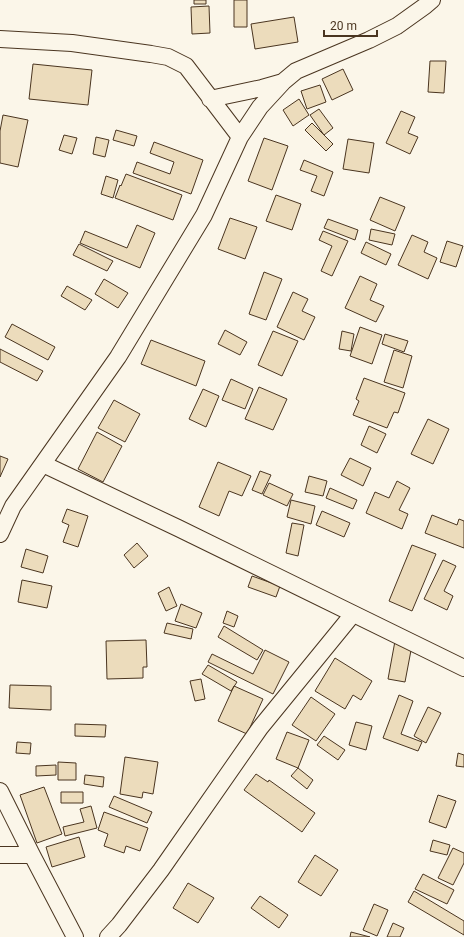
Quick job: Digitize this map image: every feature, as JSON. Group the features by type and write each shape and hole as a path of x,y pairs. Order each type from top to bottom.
{"street":[{"path":"0,534 13,506 118,357 204,215 240,137 260,107 284,81 296,72 397,26 432,0"},
{"path":"0,39 72,43 162,55 186,66 240,137"},
{"path":"210,99 262,88 284,81"},
{"path":"43,464 178,528 464,668"},
{"path":"108,937 161,870 260,728 353,614"},
{"path":"0,791 75,937"},
{"path":"0,855 32,855"}],"building":[{"path":"194,0 206,0 206,4 194,4"},
{"path":"234,0 247,0 247,27 234,27"},
{"path":"209,6 210,33 192,34 191,7"},
{"path":"294,17 298,42 255,49 251,24"},
{"path":"430,61 446,61 444,93 428,92"},
{"path":"33,64 92,70 88,105 29,99"},
{"path":"343,69 353,90 332,100 322,79"},
{"path":"320,85 326,102 307,109 301,91"},
{"path":"299,99 309,115 293,126 283,110"},
{"path":"319,109 333,128 324,135 310,115"},
{"path":"401,111 415,117 408,133 418,137 410,154 386,143"},
{"path":"3,115 28,120 18,167 0,163 0,131"},
{"path":"312,123 333,144 326,151 305,130"},
{"path":"116,130 137,136 134,146 113,140"},
{"path":"64,135 77,138 72,154 59,150"},
{"path":"96,137 109,140 105,157 93,154"},
{"path":"264,138 288,146 272,190 248,181"},
{"path":"348,139 374,143 369,173 343,169"},
{"path":"154,142 203,160 191,194 133,173 137,162 170,174 174,162 150,153"},
{"path":"304,160 333,172 324,196 311,191 317,176 300,170"},
{"path":"126,174 182,195 173,220 115,198"},
{"path":"106,176 118,180 113,198 101,194"},
{"path":"276,195 301,204 292,230 266,221"},
{"path":"380,197 405,207 395,231 370,220"},
{"path":"230,218 257,227 245,259 218,249"},
{"path":"328,219 358,230 355,240 324,228"},
{"path":"137,225 155,233 140,268 80,243 85,231 127,248"},
{"path":"371,229 395,234 392,245 369,240"},
{"path":"323,231 348,241 332,276 321,271 332,246 319,240"},
{"path":"412,235 428,242 424,252 437,258 428,279 398,265"},
{"path":"447,241 463,246 456,267 440,262"},
{"path":"366,242 391,254 386,265 361,253"},
{"path":"79,244 113,261 107,271 73,255"},
{"path":"264,272 282,279 266,320 249,314"},
{"path":"360,276 377,284 370,300 384,306 376,322 345,308"},
{"path":"104,279 128,293 118,308 95,294"},
{"path":"67,286 92,300 85,310 61,296"},
{"path":"293,292 308,299 302,311 315,317 304,340 277,327"},
{"path":"12,324 55,347 48,360 5,337"},
{"path":"360,327 382,335 372,364 350,356"},
{"path":"225,330 247,342 240,355 218,344"},
{"path":"273,331 298,341 282,376 258,365"},
{"path":"342,331 354,334 351,351 339,349"},
{"path":"385,334 408,341 404,352 382,344"},
{"path":"151,340 205,361 196,386 141,364"},
{"path":"0,349 43,371 37,381 0,362"},
{"path":"394,350 412,356 403,388 384,382"},
{"path":"364,378 405,393 398,413 394,412 387,428 353,415 359,401 356,399"},
{"path":"231,379 253,389 245,409 222,400"},
{"path":"259,387 287,399 273,430 245,419"},
{"path":"203,389 219,396 206,427 189,419"},
{"path":"114,400 140,414 125,442 98,428"},
{"path":"428,419 449,429 433,464 411,454"},
{"path":"369,426 386,434 377,453 361,445"},
{"path":"97,432 122,446 103,482 78,469"},
{"path":"0,456 8,459 0,477"},
{"path":"350,458 371,468 363,486 341,475"},
{"path":"218,462 251,476 242,496 229,491 219,516 199,507"},
{"path":"260,471 271,475 262,494 252,490"},
{"path":"309,476 327,481 323,496 305,492"},
{"path":"397,481 410,488 399,510 408,514 402,529 366,513 375,492 389,498"},
{"path":"269,483 293,494 287,506 263,495"},
{"path":"330,488 357,500 353,509 326,498"},
{"path":"291,500 315,506 311,524 287,517"},
{"path":"67,509 88,516 78,547 63,542 69,525 62,522"},
{"path":"322,511 350,523 344,537 316,525"},
{"path":"432,515 457,525 459,519 464,521 464,548 425,533"},
{"path":"292,523 304,525 298,556 286,553"},
{"path":"137,543 148,556 134,568 124,555"},
{"path":"412,545 436,554 412,611 389,601"},
{"path":"26,549 48,556 43,573 21,567"},
{"path":"443,560 456,566 444,591 453,596 447,610 424,599"},
{"path":"252,576 280,586 276,597 248,587"},
{"path":"22,580 52,586 47,608 18,602"},
{"path":"169,587 177,606 166,611 158,593"},
{"path":"181,604 202,613 196,628 175,621"},
{"path":"227,611 238,616 234,627 223,623"},
{"path":"167,623 193,629 191,639 164,633"},
{"path":"224,626 263,650 257,660 218,637"},
{"path":"146,640 147,667 143,667 143,678 107,679 106,641"},
{"path":"395,641 412,645 405,682 388,679"},
{"path":"265,650 289,662 273,694 208,662 212,654 253,674"},
{"path":"335,658 372,681 361,700 353,695 345,709 315,691"},
{"path":"208,665 237,682 231,691 202,674"},
{"path":"201,679 205,699 195,701 190,681"},
{"path":"10,685 51,686 51,710 9,708"},
{"path":"234,686 263,699 247,734 218,721"},
{"path":"399,695 413,701 401,734 422,742 418,751 383,738"},
{"path":"311,697 335,714 316,741 292,725"},
{"path":"428,707 441,713 426,743 414,736"},
{"path":"356,722 372,726 366,750 349,745"},
{"path":"75,724 106,725 105,737 75,736"},
{"path":"287,732 309,740 298,768 276,759"},
{"path":"324,736 345,750 338,760 317,745"},
{"path":"17,742 31,743 30,754 16,753"},
{"path":"458,753 464,755 464,767 456,766"},
{"path":"125,757 158,762 153,794 143,792 142,798 120,794"},
{"path":"58,762 76,763 76,780 58,780"},
{"path":"56,765 56,775 36,776 36,766"},
{"path":"298,768 313,780 307,789 291,776"},
{"path":"256,774 268,782 269,780 315,813 302,832 244,790"},
{"path":"85,775 104,777 103,787 84,784"},
{"path":"44,787 62,834 37,843 20,795"},
{"path":"61,792 83,792 83,803 61,803"},
{"path":"438,795 456,801 446,828 429,822"},
{"path":"114,796 152,812 147,823 109,807"},
{"path":"91,806 97,828 65,836 63,827 84,822 80,809"},
{"path":"104,812 148,828 140,851 126,846 124,853 104,846 108,834 98,830"},
{"path":"79,837 85,857 52,867 46,847"},
{"path":"433,840 450,845 447,855 430,851"},
{"path":"453,848 464,853 464,863 453,885 438,878"},
{"path":"315,855 338,870 321,896 298,882"},
{"path":"423,874 454,890 447,904 415,889"},
{"path":"188,883 214,898 198,923 173,908"},
{"path":"414,891 464,921 464,935 408,902"},
{"path":"260,896 288,915 279,928 251,908"},
{"path":"374,904 388,910 377,936 363,930"},
{"path":"393,923 404,928 400,937 387,937"},
{"path":"351,932 370,937 350,937"}]}
